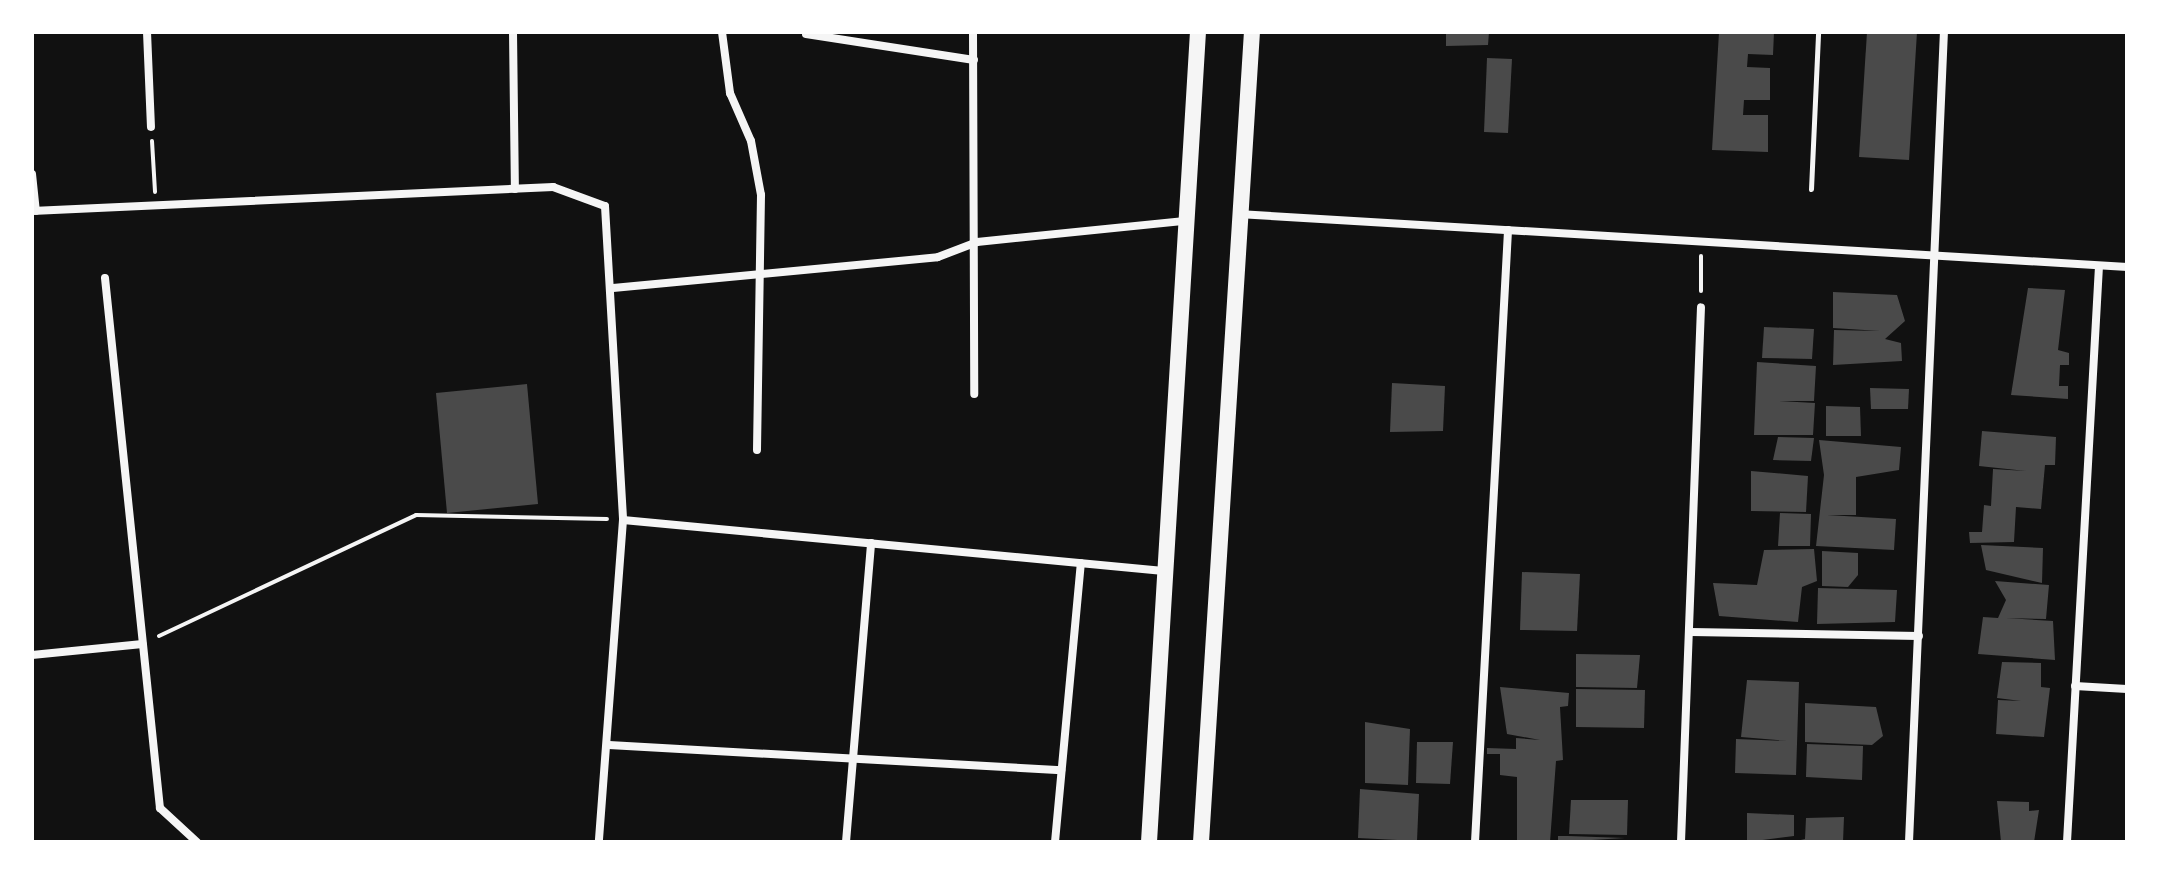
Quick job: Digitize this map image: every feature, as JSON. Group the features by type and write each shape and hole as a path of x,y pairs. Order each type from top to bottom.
{"main road":[{"path":"1149,842 1198,32"},
{"path":"1201,842 1238,214 1252,32"}],"street":[{"path":"147,32 151,127"},
{"path":"513,32 515,189"},
{"path":"722,32 730,93 751,141 765,278 757,450"},
{"path":"973,32 977,242 974,394"},
{"path":"1909,842 1944,32"},
{"path":"806,34 974,60"},
{"path":"32,174 34,211 515,189 585,193 605,206 613,288 623,520 609,745 599,842"},
{"path":"1238,214 2127,267"},
{"path":"613,288 765,278 938,257 977,242 1185,221"},
{"path":"1475,842 1508,230"},
{"path":"2067,842 2099,266"},
{"path":"105,278 160,808 197,842"},
{"path":"1681,842 1701,307"},
{"path":"623,520 1164,571"},
{"path":"846,842 871,543"},
{"path":"1055,842 1081,563"},
{"path":"1691,632 1919,636"},
{"path":"32,655 142,644"},
{"path":"2075,686 2127,689"},
{"path":"609,745 1061,770"}],"lane":[{"path":"1811,189 1818,32"}],"path":[{"path":"151,127 156,206"},
{"path":"1701,242 1701,307"},
{"path":"142,644 416,515 623,520"}],"building":[{"path":"1446,32 1489,32 1488,45 1446,46"},
{"path":"1719,32 1774,32 1773,55 1748,54 1747,67 1770,68 1770,100 1744,100 1743,115 1768,115 1768,152 1712,150"},
{"path":"1867,32 1917,32 1909,160 1859,157"},
{"path":"1487,58 1512,59 1508,133 1484,132"},
{"path":"2028,288 2065,290 2058,350 2069,353 2069,365 2060,365 2059,386 2068,386 2068,399 2011,395"},
{"path":"1833,292 1897,295 1905,321 1885,339 1901,343 1902,361 1833,365 1834,330 1880,331 1833,328"},
{"path":"1764,327 1814,329 1812,359 1762,358"},
{"path":"1757,362 1816,366 1814,401 1779,401 1815,403 1813,435 1754,435"},
{"path":"1392,383 1445,386 1443,431 1390,432"},
{"path":"527,384 538,504 447,513 436,393"},
{"path":"1870,388 1909,389 1908,409 1871,409"},
{"path":"1826,406 1860,407 1861,436 1826,436"},
{"path":"1982,431 2056,437 2055,465 2045,465 2041,509 2016,507 2014,542 1970,543 1969,532 1982,532 1984,505 1991,506 1993,469 2026,471 1979,466"},
{"path":"1778,437 1814,438 1811,461 1773,460"},
{"path":"1819,440 1901,447 1899,470 1856,477 1856,515 1827,515 1896,519 1894,550 1816,546 1824,475"},
{"path":"1751,471 1808,476 1806,512 1751,511"},
{"path":"1780,513 1811,514 1810,546 1778,546"},
{"path":"1981,545 2043,548 2042,583 1986,570"},
{"path":"1814,549 1817,581 1802,587 1798,622 1719,616 1713,583 1757,585 1764,550"},
{"path":"1822,551 1858,553 1858,575 1848,587 1822,586"},
{"path":"1522,572 1580,574 1577,631 1520,630"},
{"path":"1995,581 2049,585 2046,619 2006,618 2053,621 2055,660 1978,654 1983,617 1998,618 2006,600"},
{"path":"1818,588 1897,590 1895,622 1817,624"},
{"path":"1576,654 1640,655 1637,688 1576,687"},
{"path":"2002,662 2041,663 2041,687 2050,688 2044,737 1996,734 1998,700 2021,701 1997,698"},
{"path":"1747,680 1799,682 1796,775 1735,773 1736,739 1788,741 1741,737"},
{"path":"1500,687 1569,693 1568,706 1560,707 1563,760 1556,761 1550,842 1517,841 1517,777 1500,775 1500,754 1487,754 1487,748 1516,749 1516,738 1540,740 1507,734"},
{"path":"1576,689 1645,690 1644,728 1576,727"},
{"path":"1805,703 1876,707 1883,736 1872,745 1805,742"},
{"path":"1365,722 1410,729 1408,785 1365,783"},
{"path":"1417,742 1453,742 1450,784 1416,783"},
{"path":"1807,744 1863,746 1862,780 1806,777"},
{"path":"1360,789 1419,794 1417,841 1358,838"},
{"path":"1571,800 1628,800 1627,835 1569,834"},
{"path":"1997,801 2029,802 2029,811 2039,810 2034,842 2001,842"},
{"path":"1747,813 1794,815 1794,836 1747,842"},
{"path":"1844,817 1843,842 1792,842 1805,839 1806,818"},
{"path":"1558,836 1568,836 1625,838 1558,842"}]}
